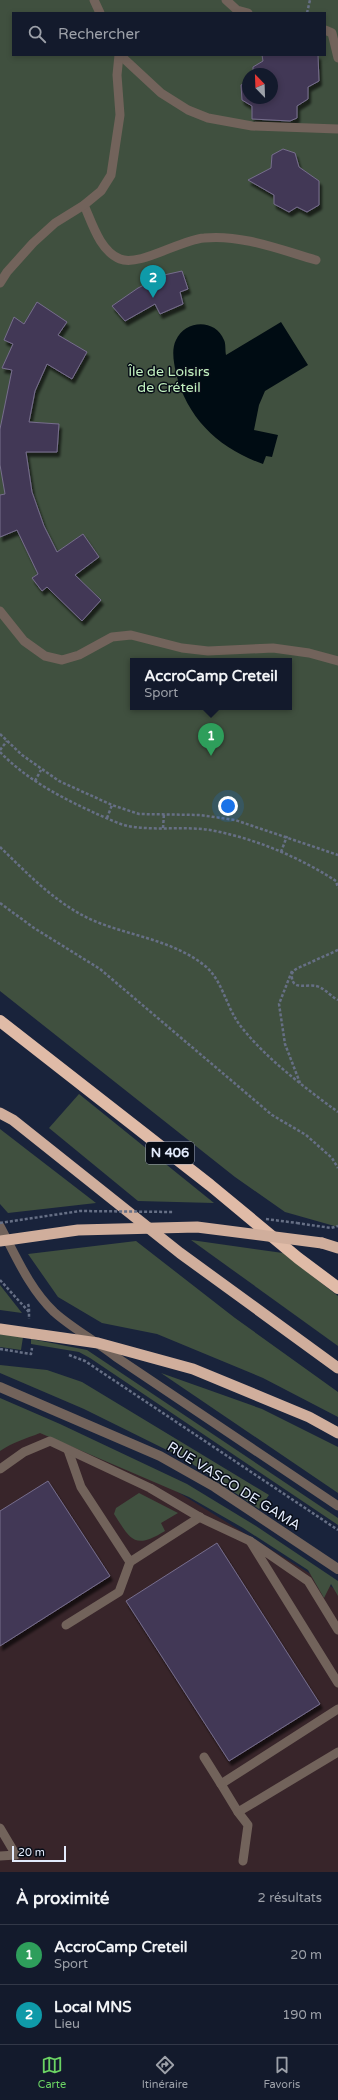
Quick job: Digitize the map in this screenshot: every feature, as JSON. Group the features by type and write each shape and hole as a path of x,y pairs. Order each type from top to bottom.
{"highway":[{"name":"N 406","path":"0,1021 210,1185 298,1258 338,1288"},
{"path":"0,1106 13,1120 180,1253 338,1368"},
{"path":"0,1113 13,1120"},
{"path":"0,1241 78,1230 197,1227 322,1243 338,1248"},
{"path":"0,1328 98,1343 193,1369 309,1418 338,1433"}],"street":[{"name":"RUE VASCO DE GAMA","path":"0,1386 160,1456 215,1487 338,1569"}],"lane":[{"path":"94,0 100,12"},
{"path":"226,0 237,10 244,12"},
{"path":"332,34 338,58"},
{"path":"0,283 7,272 33,243 55,223 84,205 101,191 111,175 120,115 117,75 119,56"},
{"path":"120,56 161,93 188,110 208,118 252,126 338,129"},
{"path":"84,205 100,240 110,254 121,260 139,260 179,243 204,238 236,238 316,260"},
{"path":"0,611 24,641 45,656 62,660 79,655 112,637 131,635 182,648 208,651 273,648 309,652 338,661"},
{"path":"0,1226 31,1285 45,1302 73,1328 98,1343 116,1358 338,1506"},
{"path":"0,1469 24,1452 50,1441 150,1488 200,1517 250,1541 308,1581 338,1630"},
{"path":"68,1450 81,1487 130,1562"},
{"path":"66,1625 119,1592 130,1562 200,1517"},
{"path":"250,1541 338,1683"},
{"path":"221,1784 338,1709"},
{"path":"238,1812 338,1752"},
{"path":"204,1758 238,1812 248,1825 243,1861"},
{"path":"0,1828 16,1855 0,1856"}],"path":[{"path":"307,12 310,0"},
{"path":"0,734 42,770 59,781 112,806 139,814 200,815 235,820 286,836 338,855"},
{"path":"8,741 0,751 34,781 107,818 128,826 209,830 234,836 281,852 312,866 336,881 338,888"},
{"path":"34,781 42,770"},
{"path":"107,818 112,806"},
{"path":"163,828 164,814"},
{"path":"281,852 286,836"},
{"path":"0,847 58,901 79,914 93,920 151,938 179,950 205,966 218,984 239,1024 300,1084 338,1112"},
{"path":"0,903 34,928 100,969 272,1115 306,1135 332,1158 338,1168"},
{"path":"300,1084 286,1044 280,1004 292,972 338,950"},
{"path":"292,972 292,980 294,984 299,986 316,986 338,1000"},
{"path":"297,1223 331,1228 338,1226"},
{"path":"0,1280 29,1312"},
{"path":"0,1349 31,1354 32,1348 40,1350"},
{"path":"62,1354 85,1361 338,1530"}],"shaded area":[{"path":"281,322 308,365 265,391 259,405 254,430 278,435 272,457 266,456 263,464 247,458 219,441 197,418 188,405 181,390 174,365 174,344 180,333 186,328 200,324 207,325 220,333 225,342 226,355"},
{"path":"0,1402 97,1442 338,1591 338,1872 0,1872"}],"green space":[{"name":"Île de Loisirs de Créteil","path":"0,0 338,0 338,1227 285,1212 235,1177 0,991"},
{"path":"79,1094 214,1203 138,1201 49,1128"},
{"path":"0,1129 96,1203 8,1213 0,1204"},
{"path":"191,1240 283,1253 338,1296 338,1346"},
{"path":"136,1241 235,1318 338,1392 338,1417 263,1378 157,1334 102,1323 58,1297 28,1254"},
{"path":"0,1285 22,1313 0,1310"},
{"path":"0,1334 23,1337 21,1350 0,1347"},
{"path":"31,1339 87,1350 338,1518 338,1525 90,1358 79,1352 31,1344"},
{"path":"0,1365 47,1370 82,1382 269,1495 259,1509 185,1459 84,1409 0,1373"},
{"path":"161,1373 262,1409 338,1447 338,1493"},
{"path":"0,1398 60,1424 187,1484 256,1526 338,1581 338,1596 331,1584 324,1598 308,1570 243,1528 189,1497 40,1433 14,1443 0,1451"},
{"path":"139,1493 178,1513 161,1523 165,1531 155,1537 140,1541 129,1536 114,1514 116,1508"}],"building":[{"path":"262,56 318,56 319,81 308,87 308,99 297,106 297,118 290,121 252,119 252,106 249,104 278,104 278,68 253,67 263,61"},
{"path":"283,149 295,153 299,167 319,181 319,205 307,212 297,207 289,212 274,204 274,195 248,180 271,168 272,155"},
{"path":"182,271 188,289 180,292 183,304 160,314 155,304 125,321 112,306 138,288 164,275"},
{"path":"37,302 67,322 58,335 87,352 72,379 47,364 35,391 29,422 59,424 57,452 26,452 32,492 44,526 57,552 83,534 99,557 75,575 101,600 82,621 47,587 42,591 32,578 38,574 17,530 0,537 0,495 5,494 0,465 0,429 12,370 2,368 13,344 4,340 14,317 24,324"},
{"path":"48,1481 110,1576 0,1646 0,1511"},
{"path":"217,1543 320,1704 229,1761 126,1601"}],"place":[{"name":"Local MNS","path":"153,298"},
{"name":"AccroCamp Creteil","path":"211,756"}]}
